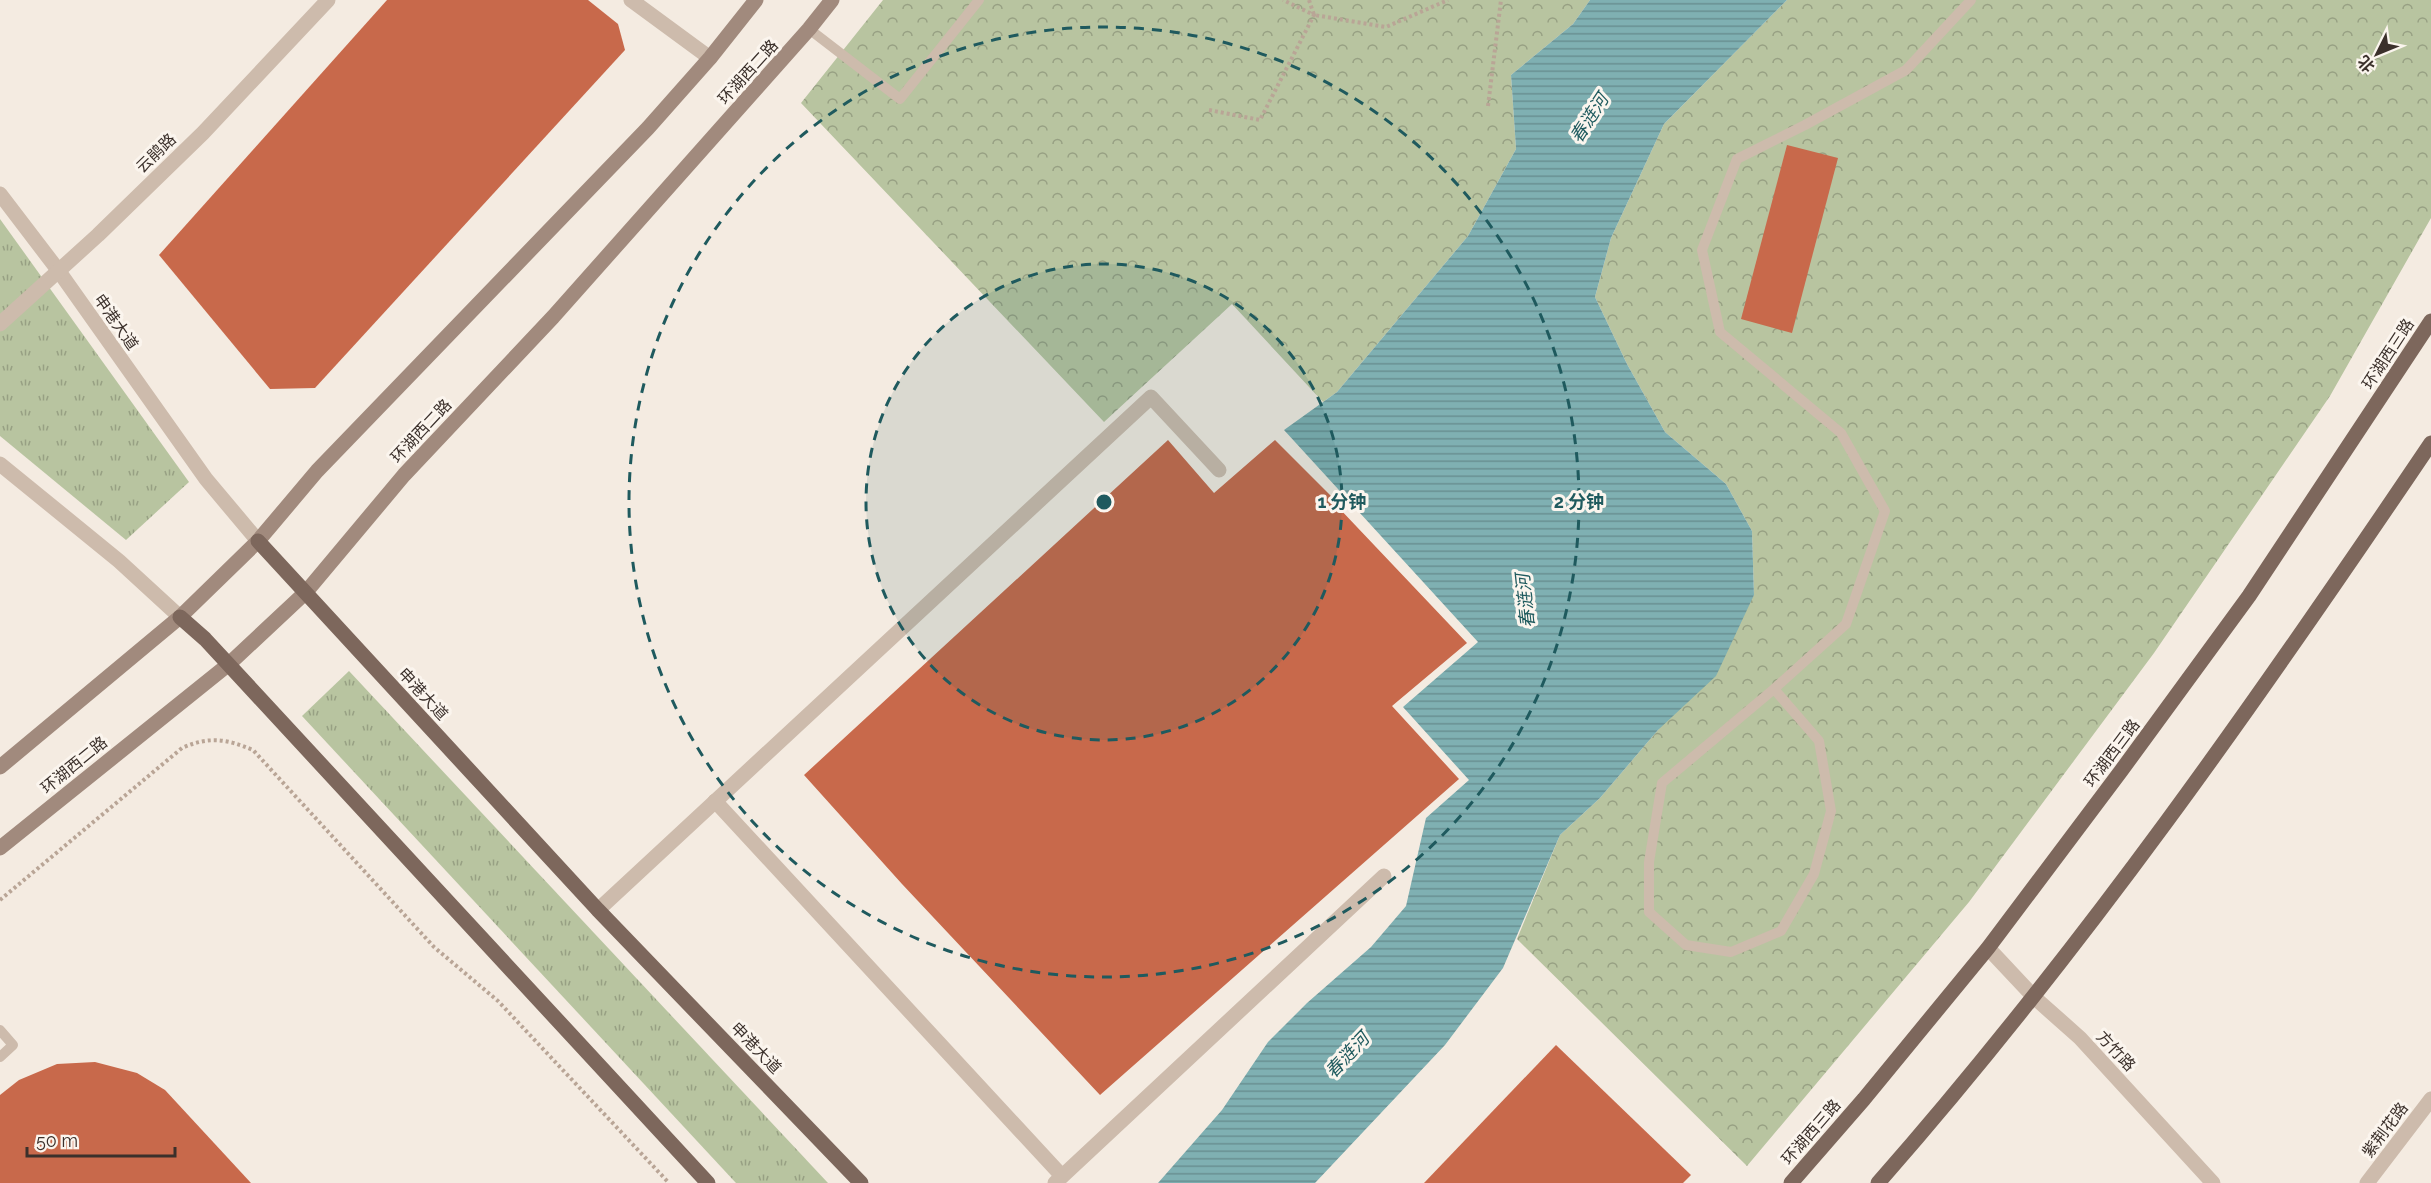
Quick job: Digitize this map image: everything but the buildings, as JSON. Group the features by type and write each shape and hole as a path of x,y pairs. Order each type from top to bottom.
{"main road":[{"path":"0,767 180,617 258,541 317,471 541,241 710,58 756,0"},
{"name":"环湖西二路","path":"0,848 229,664 306,592 405,475 553,317 809,29 832,0"},
{"name":"环湖西三路","path":"1791,1183 1864,1099 1988,948 2249,596 2431,321"},
{"path":"1878,1183 2003,1032 2035,998 2185,798 2332,590 2431,443"},
{"name":"申港大道","path":"258,541 598,910 861,1183"},
{"path":"180,617 229,664 708,1183"}],"street":[{"name":"云鹃路","path":"0,324 98,235 195,141 328,0"},
{"path":"631,0 710,58"},
{"name":"申港大道","path":"0,194 58,270 206,479 258,541"},
{"path":"598,910 1152,397 1220,470"},
{"path":"0,464 119,561 180,617"},
{"path":"715,801 1059,1180 1384,876"},
{"name":"方竹路","path":"1988,948 2035,998 2080,1038 2212,1183"},
{"name":"紫荆花路","path":"2367,1183 2431,1099"}],"lane":[{"path":"809,29 900,99 979,0"},
{"path":"1774,689 1819,741 1831,811 1814,874 1781,931 1731,952 1686,945 1649,912 1649,862 1662,783 1774,689 1846,624 1885,511 1841,434 1720,332 1702,250 1737,159 1906,70 1971,0"},
{"path":"0,1030 13,1044 0,1057"}],"path":[{"path":"1283,0 1314,15 1386,27 1448,0"},
{"path":"1209,110 1260,120 1314,15 1309,0"},
{"path":"1488,106 1501,0"},
{"path":"0,900 182,748 215,738 233,741 253,750 434,947 498,1001 669,1183"}],"green space":[{"path":"883,0 1590,0 1573,24 1511,75 1516,149 1468,236 1337,392 1323,402 1232,304 1104,422 801,103"},
{"path":"1787,0 2431,0 2431,218 2330,396 2154,653 1969,902 1747,1166 1517,939 1560,835 1600,798 1658,730 1754,595 1752,531 1726,484 1665,432 1627,364 1595,297 1611,238 1664,124"},
{"path":"0,219 189,482 126,540 0,436"},
{"path":"349,671 828,1183 736,1183 302,716"}],"water":[{"name":"春涟河","path":"1590,0 1787,0 1664,124 1611,238 1595,297 1627,364 1665,432 1726,484 1752,531 1754,595 1716,676 1658,730 1600,798 1560,835 1503,968 1445,1045 1315,1183 1158,1183 1222,1110 1268,1042 1307,1003 1371,947 1406,906 1426,818 1469,780 1403,707 1478,642 1284,430 1337,392 1468,236 1516,149 1511,75 1573,24"}]}
